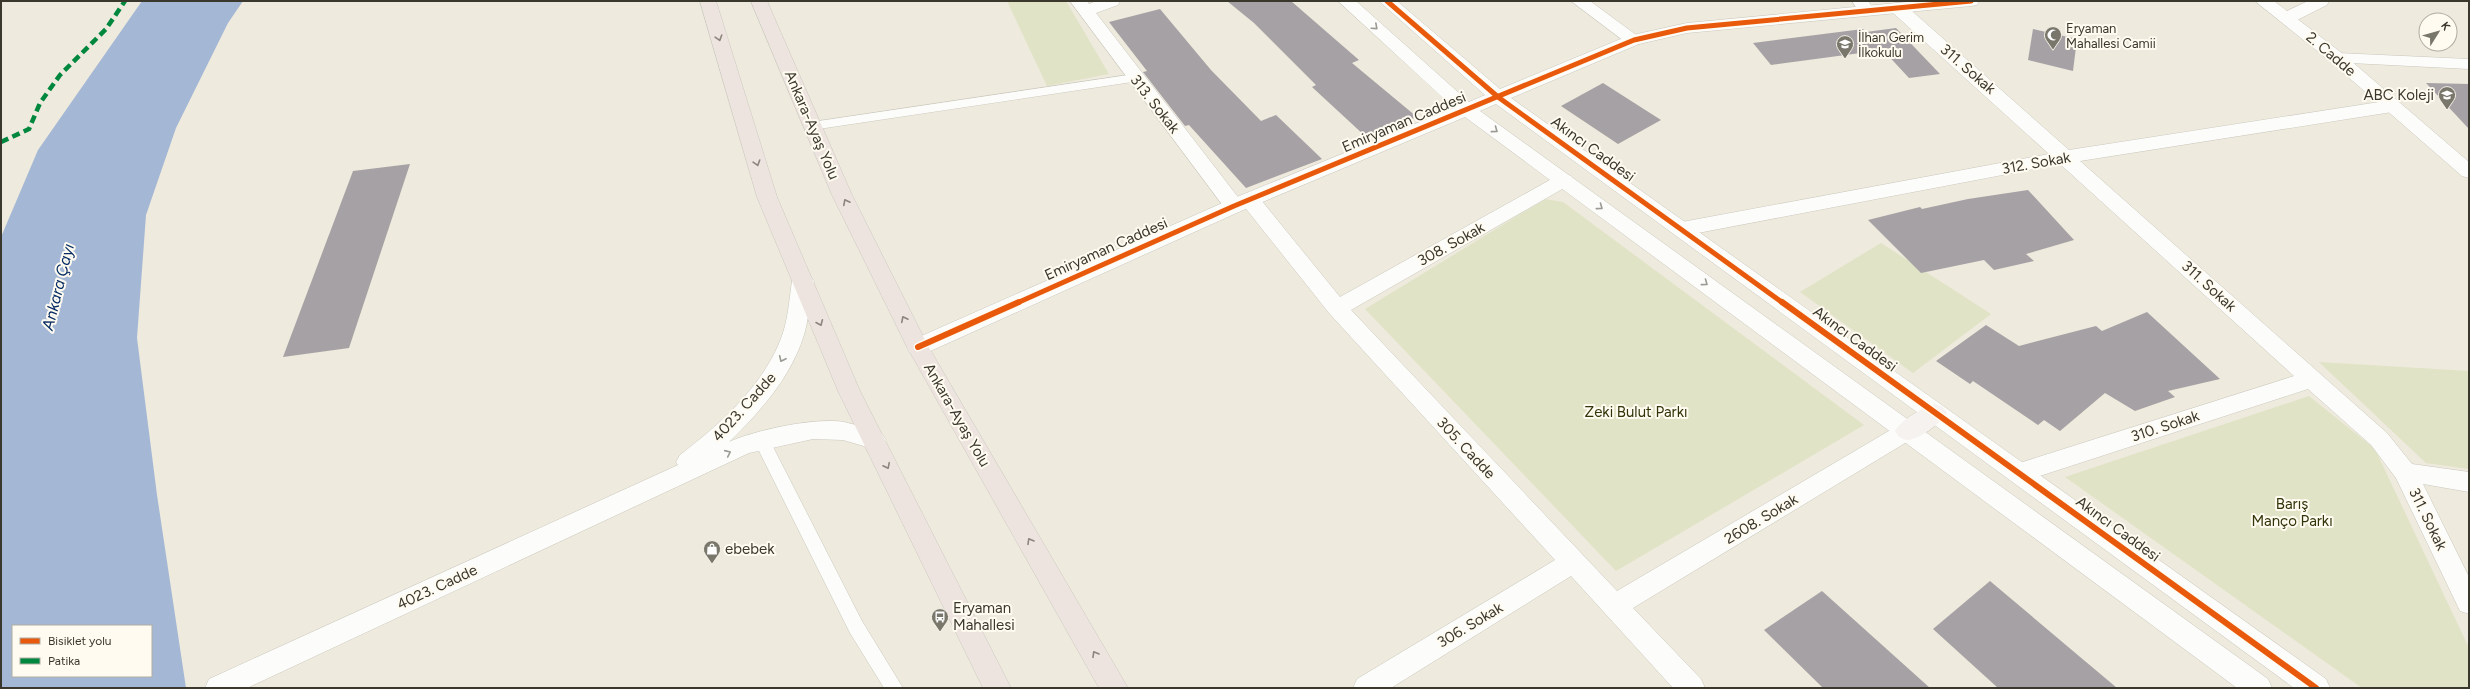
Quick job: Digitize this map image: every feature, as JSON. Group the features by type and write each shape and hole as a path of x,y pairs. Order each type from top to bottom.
{"highway":[{"path":"708,1 767,197 849,391 997,688"},
{"name":"Ankara-Ayaş Yolu","path":"758,1 842,195 918,347 1114,688"}],"main road":[{"path":"1907,431 1935,413"}],"street":[{"path":"1081,6 1112,1"},
{"path":"1346,1 1468,110 2258,688"},
{"name":"Akıncı Caddesi","path":"1387,1 1498,97 2316,688"},
{"path":"1579,1 1634,40"},
{"name":"Emiryaman Caddesi","path":"918,347 1242,203 1634,40 1687,28 1864,6 1898,8 1971,1"},
{"name":"2. Cadde","path":"2263,1 2337,58 2469,172"},
{"path":"2287,18 2321,1"},
{"name":"313. Sokak","path":"1081,6 1135,78 1242,203"},
{"name":"311. Sokak","path":"1898,8 2379,439 2405,472 2469,603"},
{"path":"2337,58 2469,64"},
{"name":"312. Sokak","path":"1682,229 2066,157 2392,106"},
{"name":"308. Sokak","path":"1337,308 1564,180"},
{"name":"305. Cadde","path":"1242,203 1337,308 1691,688"},
{"name":"4023. Cadde","path":"654,485 704,450 750,405 777,371 792,339 803,281"},
{"name":"310. Sokak","path":"2018,473 2312,379"},
{"name":"4023. Cadde","path":"219,688 654,485 744,445 813,430 843,431 874,440"},
{"name":"2608. Sokak","path":"1614,606 1907,431"},
{"path":"2405,472 2469,482"},
{"name":"306. Sokak","path":"1367,688 1573,562"}],"lane":[{"path":"812,126 1135,78"},
{"path":"762,441 856,627 894,688"}],"green space":[{"path":"1007,1 1066,1 1109,74 1047,86"},
{"name":"Zeki Bulut Parkı","path":"1545,199 1563,202 1864,425 1616,571 1365,309"},
{"path":"1881,243 1991,314 1913,373 1800,292"},
{"path":"2319,362 2469,371 2469,469 2426,463"},
{"name":"Barış Manço Parkı","path":"2309,396 2375,449 2469,648 2469,688 2362,688 2065,477"}],"water":[{"name":"Ankara Çayı","path":"142,1 243,1 228,23 176,128 146,215 137,338 157,495 186,688 1,688 1,237 38,150"}],"building":[{"path":"1227,1 1291,1 1359,60 1352,63 1417,117 1365,136 1312,87 1316,85 1254,23"},
{"path":"1160,9 1211,70 1261,121 1276,115 1322,159 1246,188 1189,125 1185,126 1143,72 1147,71 1109,22"},
{"path":"1896,28 1940,74 1909,78 1883,50 1771,65 1753,43 1863,29 1866,32"},
{"name":"Eryaman Mahallesi Camii","path":"2033,29 2077,39 2073,71 2028,60"},
{"path":"1603,83 1661,120 1618,144 1561,106"},
{"path":"2426,83 2469,84 2469,129"},
{"path":"410,164 349,348 283,357 353,171"},
{"path":"2028,190 2074,240 2026,254 2034,261 1994,270 1984,260 1921,273 1868,220 1920,207 1922,209 1968,199"},
{"path":"2147,312 2220,379 2168,391 2175,397 2135,411 2105,393 2060,431 2044,420 2038,425 1973,381 1970,384 1936,361 1986,325 2019,346 2096,326 2102,331"},
{"path":"1990,581 2117,688 1998,688 1933,629"},
{"path":"1822,591 1930,688 1823,688 1764,630"}],"marked path":[{"path":"1,142 29,129 40,103 60,75 106,29 125,1"}],"cycle path":[{"path":"1387,1 1498,97 2316,688"},
{"path":"918,347 1234,206 1634,40 1687,28 1971,1"}],"place":[{"name":"Eryaman Mahallesi Camii","path":"2053,50"},
{"name":"İlhan Gerim İlkokulu","path":"1845,59"},
{"name":"ABC Koleji","path":"2447,110"},
{"name":"ebebek","path":"712,564"},
{"name":"Eryaman Mahallesi","path":"940,632"}]}
